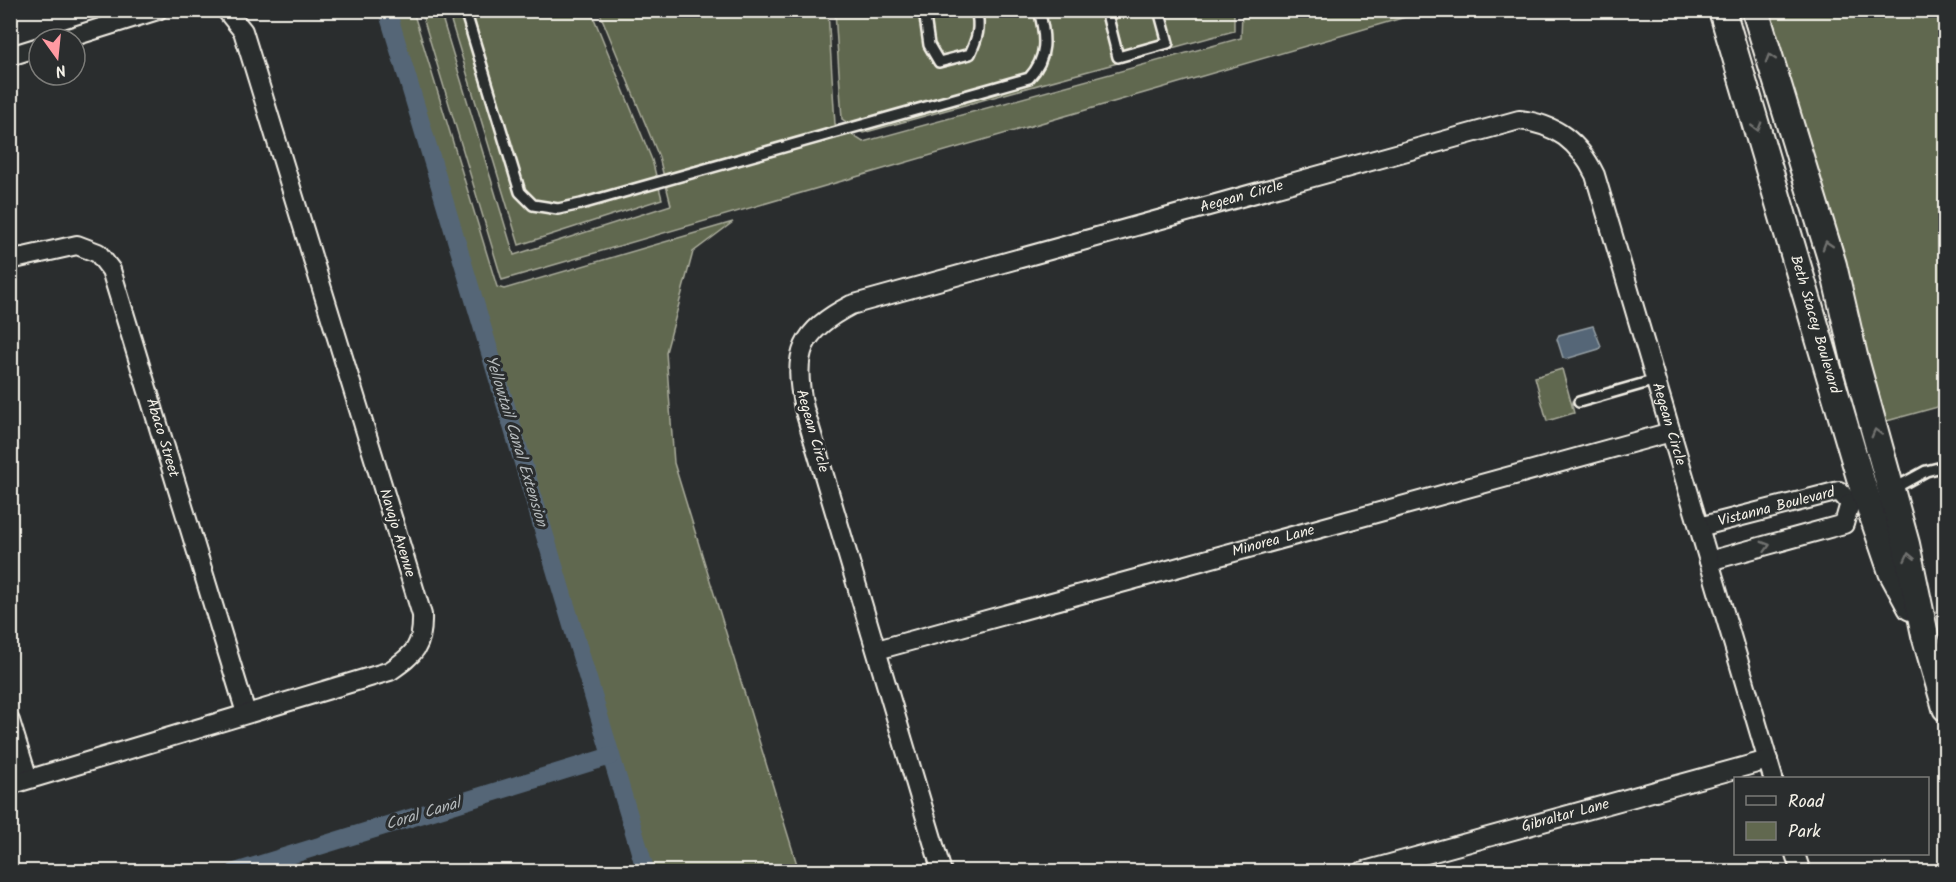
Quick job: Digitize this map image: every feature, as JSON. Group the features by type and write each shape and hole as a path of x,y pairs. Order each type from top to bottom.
{"street":[{"path":"87,32 158,10"},
{"name":"Navajo Avenue","path":"10,784 390,671 413,656 422,634 422,615 243,32 226,10"},
{"name":"Beth Stacey Boulevard","path":"1722,10 1874,496 1925,634 1946,708"},
{"name":"Beth Stacey Boulevard","path":"1755,10 1833,265 1854,357 1874,496"},
{"path":"10,56 27,51"},
{"name":"Aegean Circle","path":"942,872 799,381 801,357 809,334 831,315 851,305 1519,120 1538,122 1573,141 1586,154 1595,175 1773,777"},
{"name":"Abaco Street","path":"10,260 76,245 98,253 111,270 246,713"},
{"name":"Minorea Lane","path":"877,650 1671,432"},
{"name":"Vistanna Boulevard","path":"1699,527 1839,491 1874,496"},
{"name":"Vistanna Boulevard","path":"1709,561 1844,524 1874,496"},
{"path":"10,721 28,779"},
{"name":"Gibraltar Lane","path":"1361,872 1768,760"},
{"path":"1796,855 1801,872"}],"lane":[{"path":"465,10 520,192 533,205 558,209 633,191 1029,78 1040,67 1044,53 1044,27 1039,10"},
{"path":"924,10 929,45 939,62 970,54 978,37 979,20 976,10"},
{"path":"1106,10 1118,57 1168,43 1159,10"},
{"path":"1579,402 1656,380"},
{"path":"1874,496 1926,471 1946,466"}],"green space":[{"path":"380,11 413,11 497,287 504,289 733,222 693,252 666,352 674,463 799,871 640,871"},
{"path":"421,11 440,11 514,255 671,205 659,157 599,11 828,11 835,124 863,142 1241,38 1242,11 1426,11 502,280"},
{"path":"448,11 591,11 652,160 662,199 519,245"},
{"path":"835,11 1234,11 1234,31 863,133 842,119"},
{"path":"1765,11 1945,11 1945,405 1883,422"},
{"path":"1562,369 1574,413 1547,421 1535,377"}],"water":[{"path":"1593,326 1601,346 1599,349 1563,358 1557,339 1559,335"}],"waterway":[{"name":"Yellowtail Canal Extension","path":"387,10 646,872"},
{"name":"Coral Canal","path":"235,872 611,756"}]}
